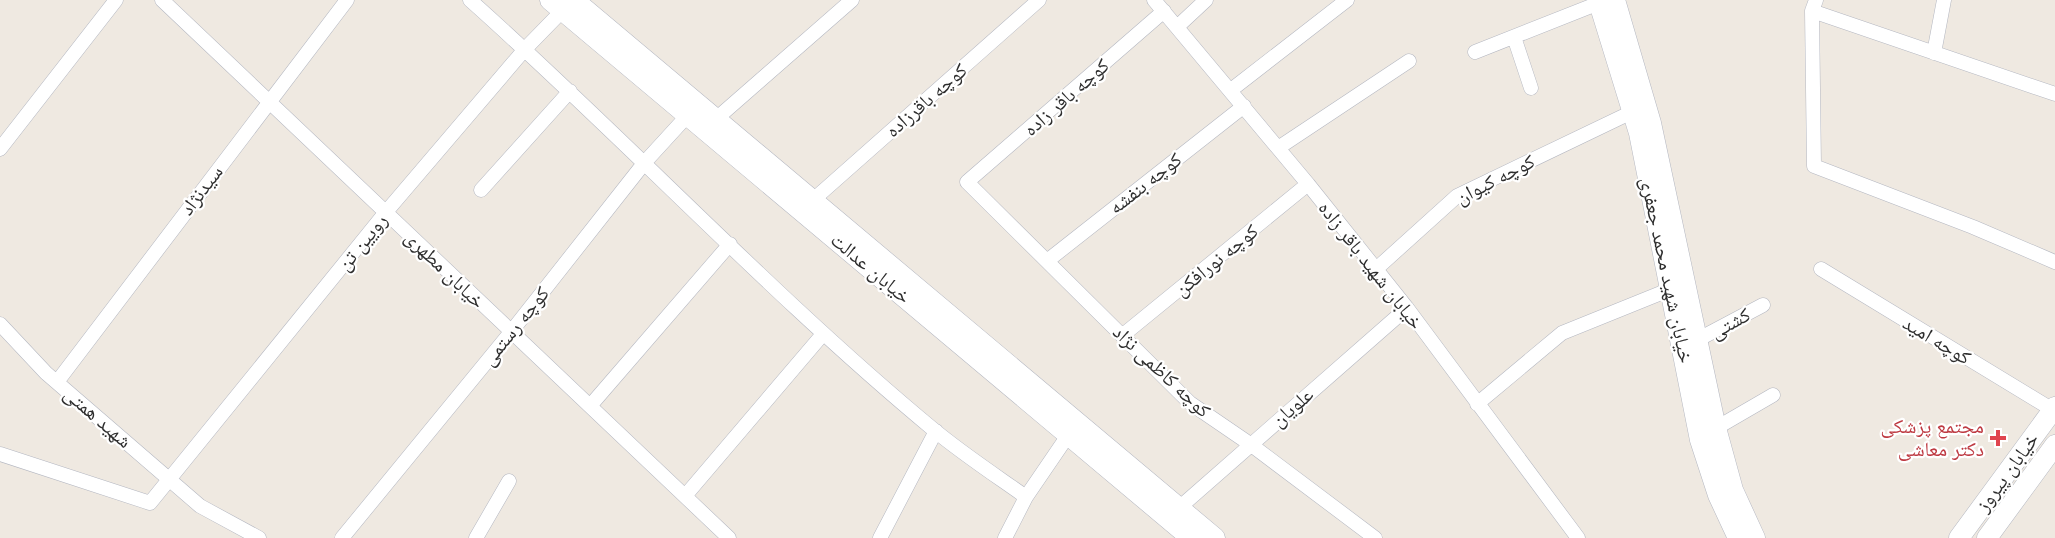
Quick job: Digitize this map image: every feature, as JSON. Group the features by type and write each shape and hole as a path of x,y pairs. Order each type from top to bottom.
{"main road":[{"name":"خیابان شهید محمد جعفری","path":"1604,1 1639,133 1671,289 1708,434 1755,538"},
{"name":"خیابان شهید محمد جعفری","path":"1604,1 1646,101 1697,340 1718,495 1738,538"},
{"name":"خیابان عدالت","path":"562,4 716,119 1215,538"},
{"name":"خیابان عدالت","path":"562,4 688,115 1191,538"},
{"name":"خیابان پیروز","path":"1959,538 2054,408"},
{"name":"خیابان پیروز","path":"1987,538 2055,445"}],"street":[{"path":"0,150 116,0"},
{"name":"خیابان مطهری","path":"162,0 729,538"},
{"name":"سیدنژاد","path":"57,382 347,0"},
{"path":"470,0 645,162 823,334 936,431 1026,497"},
{"path":"716,119 852,0"},
{"name":"کوچه باقرزاده","path":"813,200 1039,0"},
{"name":"خیابان شهید باقر زاده","path":"1154,0 1231,90 1407,308 1578,538"},
{"path":"1177,27 1206,0"},
{"path":"1231,90 1347,0"},
{"path":"1934,53 1944,0"},
{"path":"1475,52 1604,1"},
{"name":"رویین تن","path":"0,454 150,503 386,212 562,4"},
{"path":"2055,94 1934,53 1814,6 1814,166 1973,227 2055,262"},
{"name":"کوچه باقر زاده","path":"967,182 1164,12"},
{"path":"1514,37 1532,88"},
{"path":"1278,148 1409,61"},
{"path":"481,189 570,92"},
{"name":"کوچه بنفشه","path":"1047,261 1244,106"},
{"name":"کوچه کیوان","path":"1375,270 1458,196 1632,112"},
{"name":"کوچه رستمی","path":"342,538 511,332 645,162 688,115"},
{"name":"کوچه کاظمی نژاد","path":"967,182 1190,403 1250,444 1375,538"},
{"name":"کوچه نورافکن","path":"1123,335 1308,184"},
{"path":"590,406 730,244"},
{"name":"کوچه امید","path":"1821,269 2054,408"},
{"path":"1478,404 1562,333 1671,289"},
{"name":"کشتی","path":"1697,340 1763,305"},
{"name":"علویان","path":"1179,508 1407,308"},
{"name":"شهید همتی","path":"0,324 57,382 200,506 259,538"},
{"path":"685,496 823,334"},
{"path":"1708,434 1773,395"},
{"path":"880,538 936,431"},
{"path":"1005,538 1026,497 1069,434"},
{"path":"476,538 509,481"}],"place":[{"name":"مجتمع پزشکی دکتر معاشی","path":"1998,438"}]}
